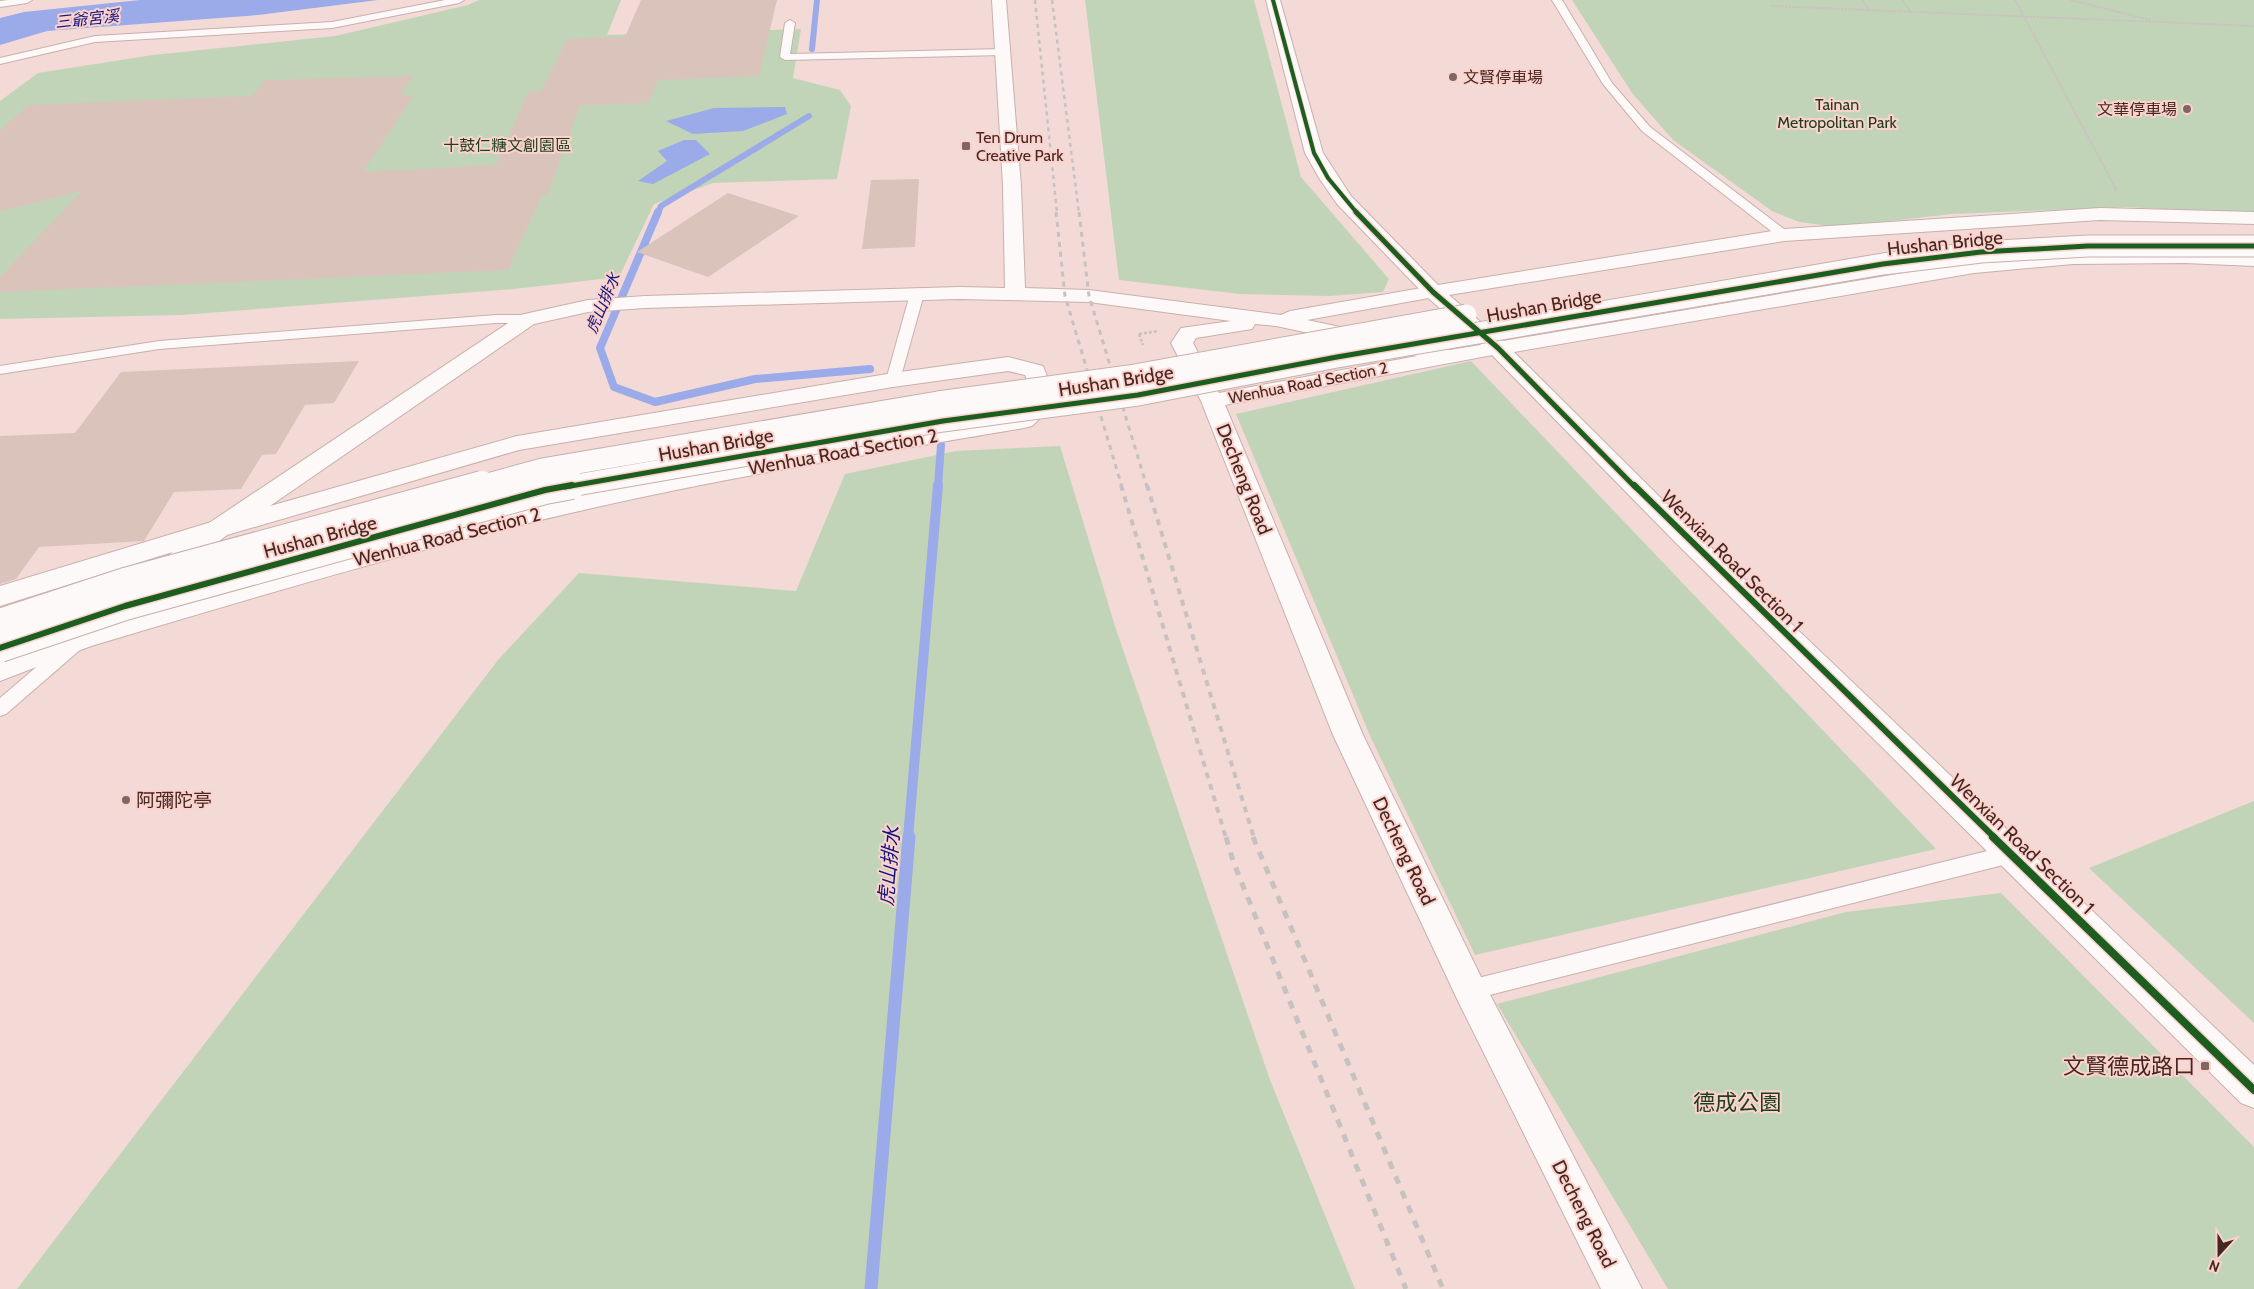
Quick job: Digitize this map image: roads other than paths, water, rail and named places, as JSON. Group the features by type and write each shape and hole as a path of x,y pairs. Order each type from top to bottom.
{"street":[{"path":"998,0 1012,186 1015,294"},
{"name":"Wenxian Road Section 1","path":"1274,0 1314,153 1344,200 1433,292 1498,348 1683,535 2254,1090"},
{"name":"Wenhua Road Section 2","path":"2254,218 2100,214 1784,235 1189,334 1182,342 1212,401 1498,348 1974,267 2073,258 2185,257 2254,260"},
{"name":"Hushan Bridge","path":"0,622 125,582 542,468 938,402 1129,376 1325,339 1865,249 1964,237 2072,231 2168,230 2254,232"},
{"name":"Hushan Bridge","path":"0,648 125,606 554,488 943,422 1138,394 1337,357 1883,264 1981,252 2088,246 2254,246"},
{"name":"Wenhua Road Section 2","path":"81,639 218,529 527,319 588,306 645,302 917,294 1089,296 1276,320 1450,357"},
{"name":"Wenhua Road Section 2","path":"81,639 396,548 588,502 773,463 1024,421 1046,402 1035,370 1008,364 893,380 517,443 218,529"},
{"name":"Decheng Road","path":"1212,401 1348,735 1470,990 1622,1289"},
{"path":"0,596 218,529"},
{"path":"0,670 81,639"}],"lane":[{"path":"0,4 27,0"},
{"path":"0,60 95,39 332,26 460,0"},
{"path":"1557,0 1608,84 1646,129 1784,235"},
{"path":"790,23 785,57 1003,52"},
{"path":"893,380 917,294"},
{"path":"0,370 159,345 527,319"},
{"path":"0,709 81,639"},
{"path":"1470,990 2011,854"}],"water":[{"name":"三爺宮溪","path":"140,0 378,0 258,15 47,31 0,45 0,18 24,12"},
{"path":"785,107 787,114 743,131 693,134 666,121 714,108"},
{"path":"684,140 696,140 710,154 653,184 638,181 667,161 658,151"}],"waterway":[{"name":"虎山排水","path":"812,49 817,0"},
{"name":"虎山排水","path":"658,213 661,206 809,116"},
{"name":"虎山排水","path":"658,212 600,348 614,387 655,402 755,379 870,369"},
{"name":"虎山排水","path":"938,487 941,445"},
{"name":"虎山排水","path":"908,838 938,485"},
{"name":"虎山排水","path":"871,1289 909,837"}],"railway":[{"path":"1035,0 1057,213"},
{"path":"1052,0 1079,213"},
{"path":"1056,212 1065,296 1122,487"},
{"path":"1079,212 1089,296 1147,487"},
{"path":"1121,485 1226,838"},
{"path":"1147,485 1254,838"},
{"path":"1226,837 1233,861 1406,1289"},
{"path":"1253,837 1443,1289"}],"place":[{"name":"文賢停車場","path":"1453,77"},
{"name":"文華停車場","path":"2187,109"},
{"name":"Ten Drum Creative Park","path":"966,146"},
{"name":"阿彌陀亭","path":"126,800"},
{"name":"文賢德成路口","path":"2205,1066"}],"park label":[{"name":"Tainan Metropolitan Park","path":"1837,113"},
{"name":"十鼓仁糖文創園區","path":"507,145"},
{"name":"德成公園","path":"1737,1102"}]}
